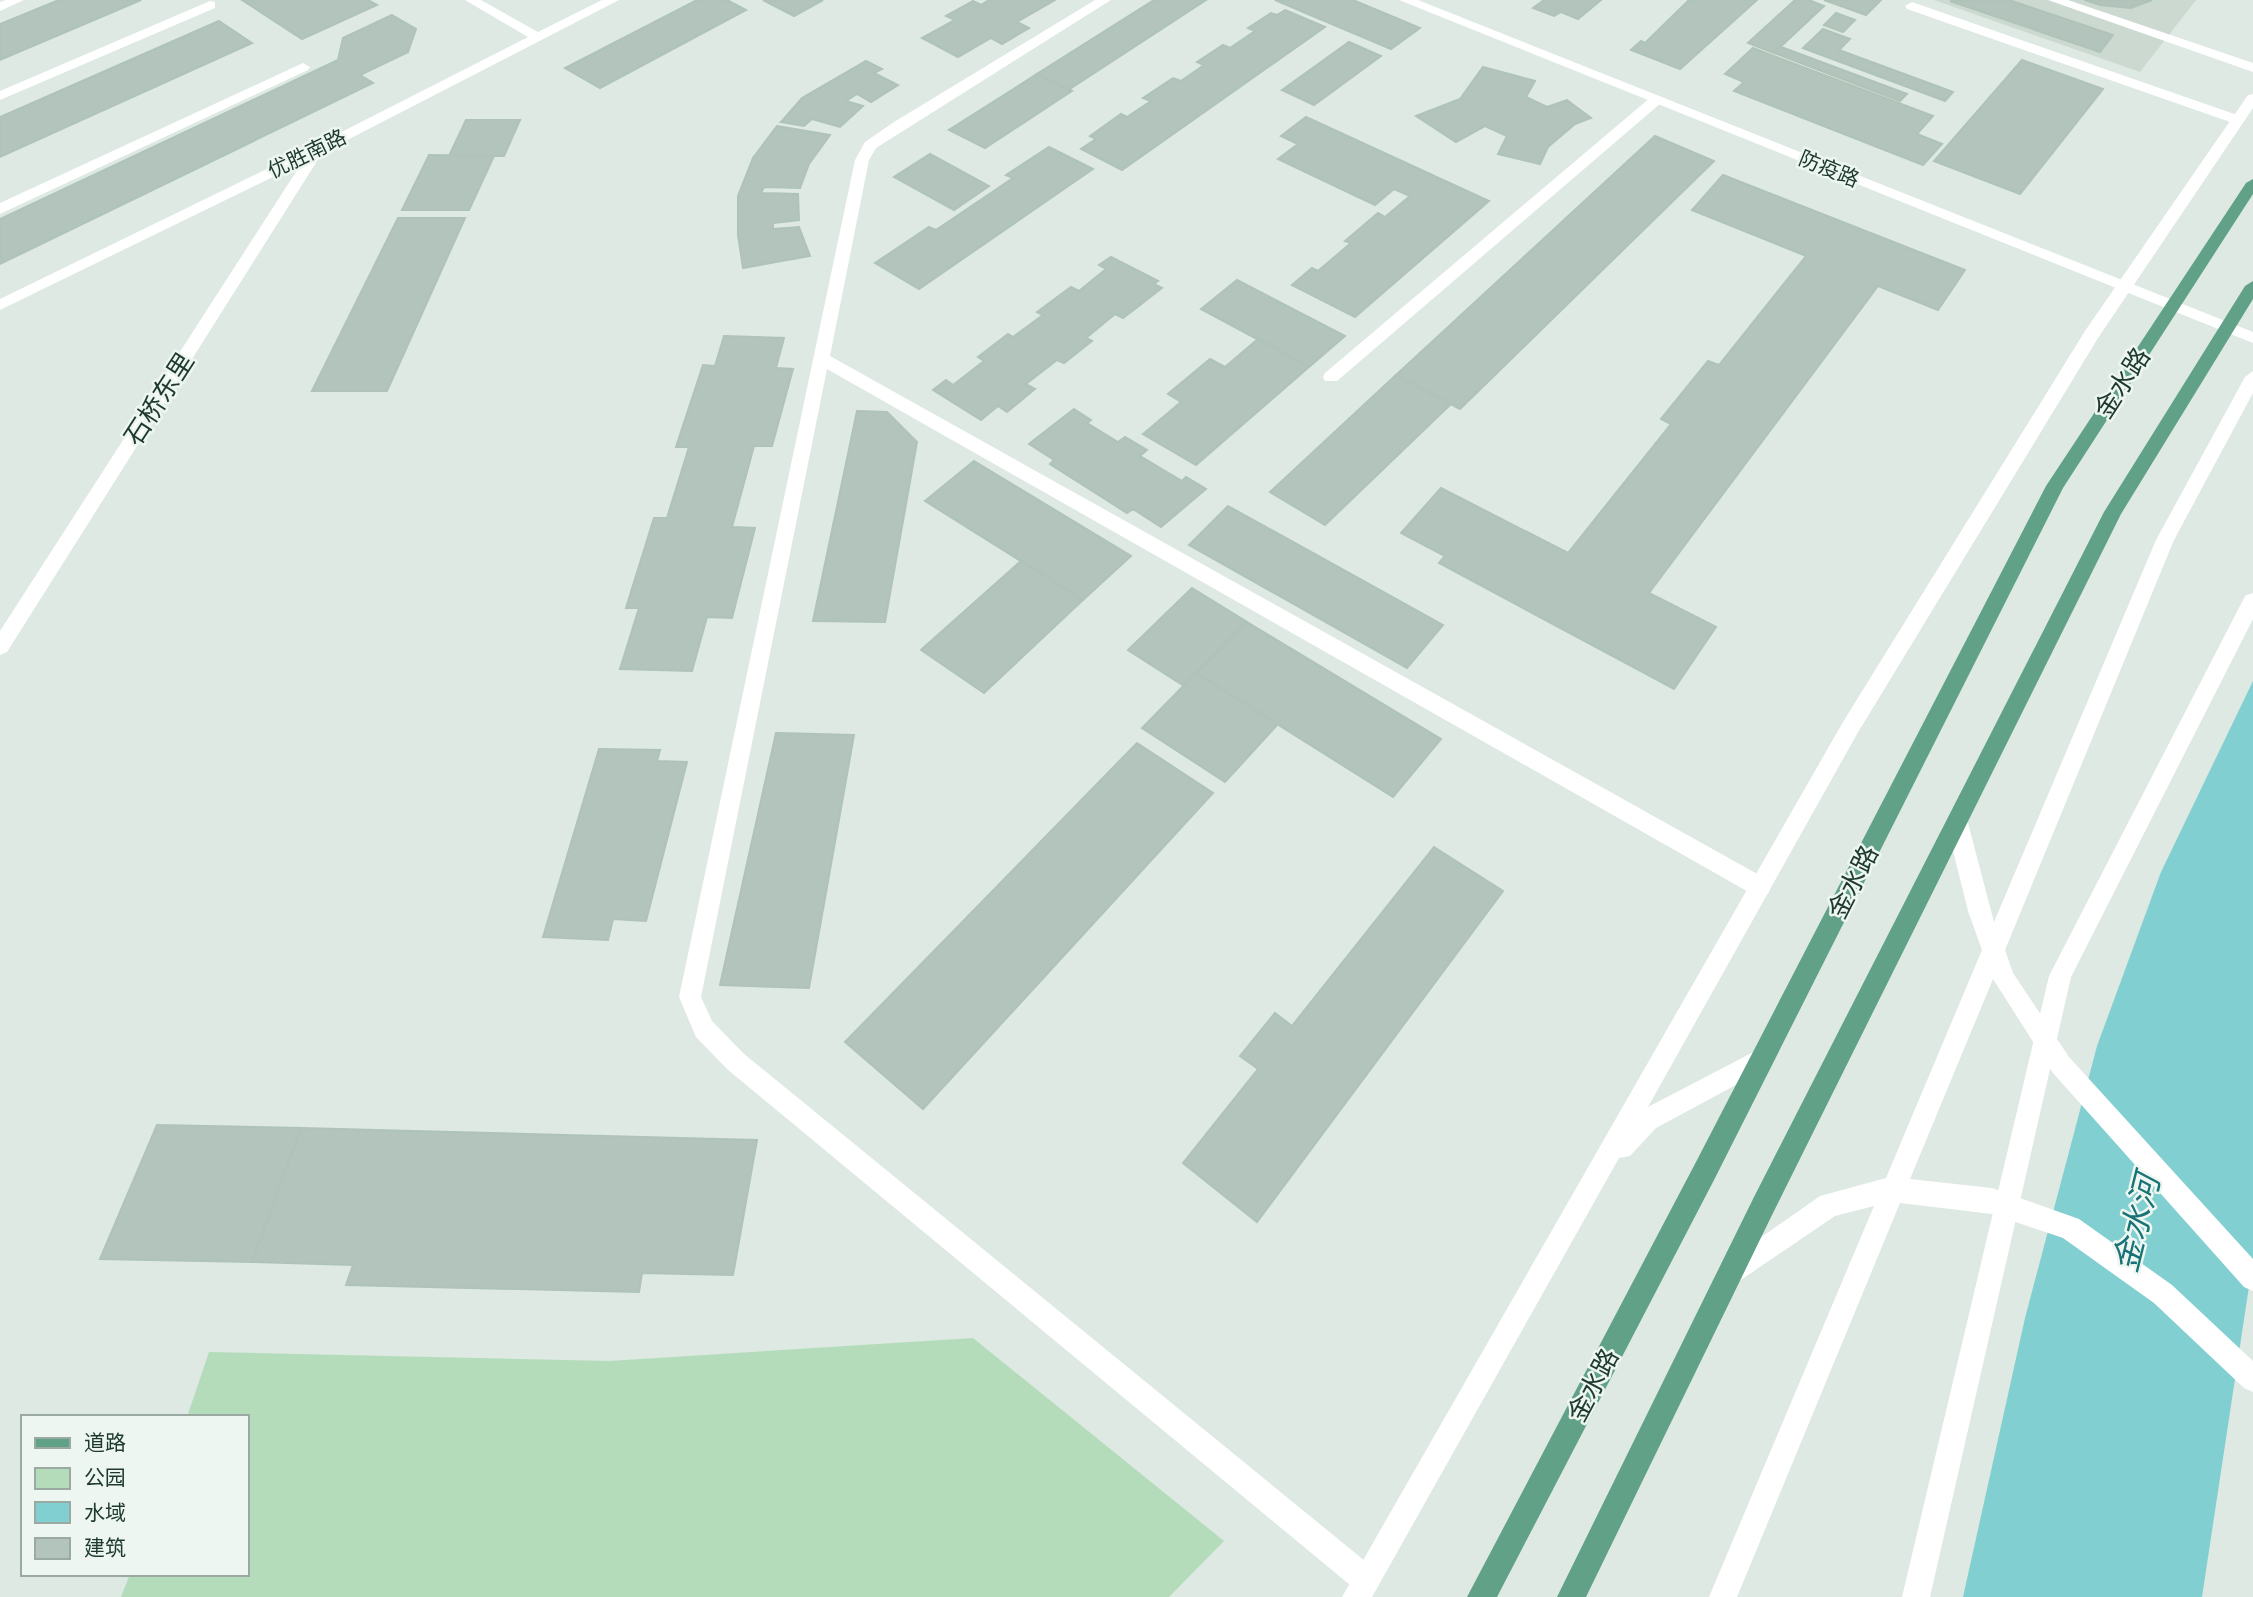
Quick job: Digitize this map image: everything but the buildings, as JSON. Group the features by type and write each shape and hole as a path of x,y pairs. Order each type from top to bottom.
{"main road":[{"name":"金水路","path":"1481,1597 1763,1058 2055,486 2253,183"},
{"path":"1571,1597 1729,1275 2113,512 2253,286"}],"street":[{"path":"0,7 17,0"},
{"path":"472,0 537,37"},
{"name":"优胜南路","path":"0,305 317,150 612,0"},
{"path":"1104,0 870,145 862,160 690,997 704,1030 735,1061 1362,1592"},
{"name":"防疫路","path":"1406,0 2253,338"},
{"path":"2055,0 2253,68"},
{"path":"0,96 210,5"},
{"path":"1912,6 2238,120"},
{"path":"0,209 303,67"},
{"path":"1362,1592 1850,728 2091,335 2253,98"},
{"path":"1331,377 1656,100"},
{"name":"石桥东里","path":"0,647 317,150"},
{"path":"821,358 1760,887"},
{"path":"1723,1597 2165,540 2253,377"},
{"path":"1916,1597 2060,976 2253,600"},
{"path":"1957,823 1979,911 2004,979 2061,1065 2253,1278"},
{"path":"1362,1592 1613,1156 1647,1120 1763,1058"},
{"path":"1729,1275 1829,1205 1890,1189 1992,1201 2070,1228 2163,1294 2253,1379"}],"shaded area":[{"path":"1934,0 2196,0 2140,72"}],"green space":[{"path":"973,1338 1224,1541 1169,1597 121,1597 129,1576 248,1576 248,1415 188,1415 209,1352 609,1361"}],"water":[{"name":"金水河","path":"2253,681 2253,1260 2202,1597 1963,1597 2025,1318 2097,1046 2161,872"}]}
